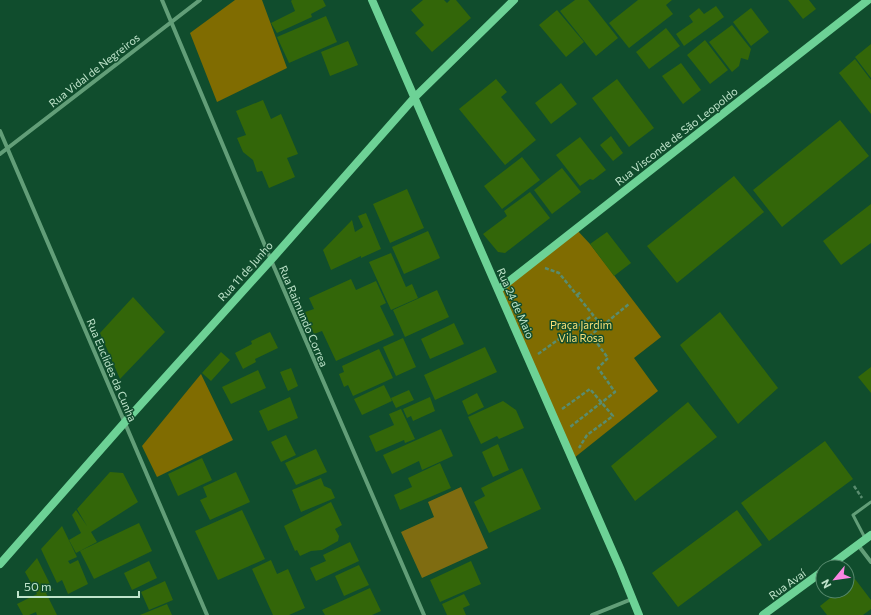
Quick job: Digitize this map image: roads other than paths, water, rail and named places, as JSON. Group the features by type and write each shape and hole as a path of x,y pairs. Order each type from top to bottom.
{"street":[{"name":"Rua Raimundo Correa","path":"162,0 270,260 424,615"},
{"name":"Rua Vidal de Negreiros","path":"0,154 200,0"},
{"name":"Rua 24 de Maio","path":"372,0 620,568 639,615"},
{"name":"Rua 11 de Junho","path":"0,564 414,97 514,0"},
{"name":"Rua Visconde de São Leopoldo","path":"498,290 868,0"},
{"name":"Rua Euclides da Cunha","path":"0,131 207,615"},
{"path":"839,559 868,537"},
{"path":"858,545 871,562"},
{"name":"Rua Avaí","path":"763,615 815,577"},
{"path":"592,615 632,599"}],"lane":[{"path":"868,537 853,516 871,502"}],"park label":[{"name":"Praça Jardim Vila Rosa","path":"581,330"}]}
